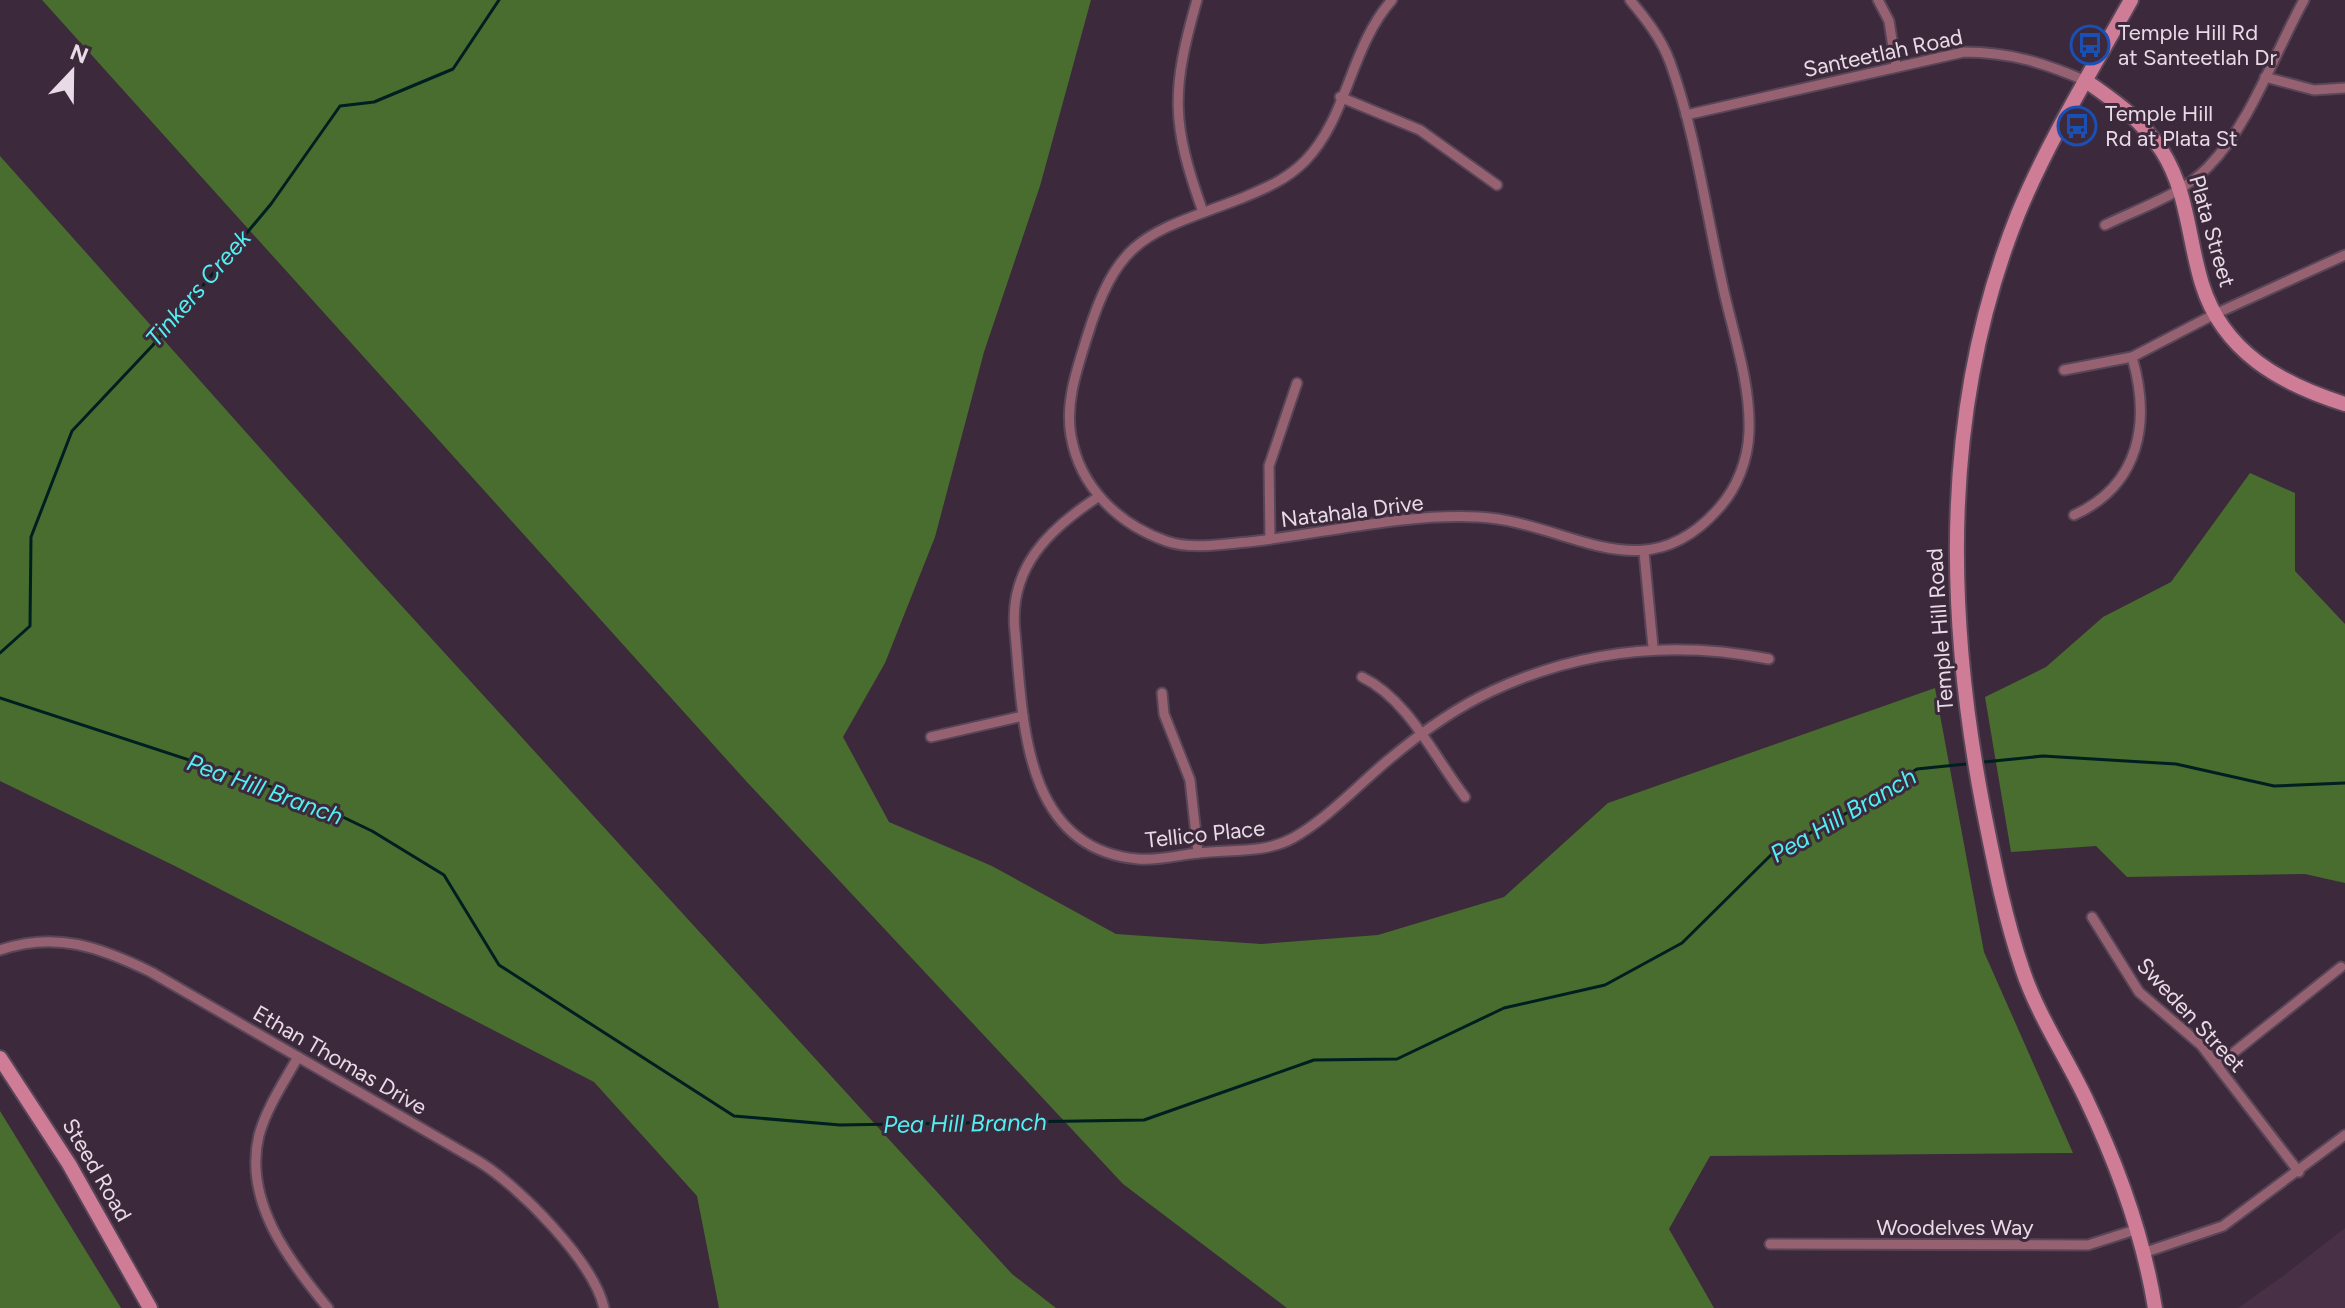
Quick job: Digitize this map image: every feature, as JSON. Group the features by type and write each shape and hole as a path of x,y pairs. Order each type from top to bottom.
{"main road":[{"name":"Temple Hill Road","path":"2131,0 2034,177 1987,311 1966,407 1956,510 1955,582 1959,660 2002,910 2032,995 2111,1154 2146,1252 2155,1308"},
{"name":"Plata Street","path":"2086,81 2123,107 2145,128 2161,150 2181,189 2202,285 2215,314 2243,352 2266,370 2306,392 2345,404"},
{"name":"Steed Road","path":"0,1058 61,1151 150,1308"}],"street":[{"path":"1197,0 1180,68 1177,118 1184,160 1203,212"},
{"name":"Natahala Drive","path":"1392,0 1366,38 1324,138 1283,181 1139,241 1114,271 1095,312 1072,389 1069,414 1079,465 1098,497 1127,522 1170,543 1185,545 1270,539 1400,522 1481,517 1533,526 1614,551 1644,552 1656,551 1688,534 1722,506 1740,475 1749,435 1741,365 1686,115 1661,42 1630,0"},
{"path":"1878,0 1889,21 1896,66"},
{"path":"2105,225 2181,189 2209,167 2265,77 2304,0"},
{"name":"Santeetlah Road","path":"1686,115 1964,52 1989,52 2041,61 2086,81"},
{"path":"2265,77 2314,90 2345,88"},
{"path":"1340,97 1420,130 1497,185"},
{"path":"2064,370 2132,357 2215,314 2345,255"},
{"path":"2074,515 2106,497 2132,458 2142,394 2132,357"},
{"path":"1270,539 1269,466 1297,383"},
{"name":"Tellico Place","path":"1098,497 1061,522 1048,535 1034,553 1019,584 1014,626 1023,716 1034,778 1049,805 1075,833 1102,848 1135,859 1272,846 1294,837 1421,735 1488,692 1530,675 1597,655 1653,647 1733,652 1769,659"},
{"path":"1644,552 1653,647"},
{"path":"1362,677 1390,697 1465,797"},
{"path":"1162,693 1164,714 1190,780 1198,853"},
{"path":"931,737 1023,716"},
{"name":"Sweden Street","path":"2092,917 2139,992 2218,1065 2299,1172"},
{"name":"Ethan Thomas Drive","path":"0,950 49,940 76,942 107,950 502,1175 523,1195 590,1274 604,1308"},
{"path":"2218,1065 2341,967"},
{"path":"298,1057 268,1111 259,1136 258,1191 269,1222 328,1308"},
{"path":"2146,1252 2223,1226 2345,1135"},
{"name":"Woodelves Way","path":"1770,1244 2088,1245 2138,1229"}],"shaded area":[{"path":"2345,1228 2345,1308 2238,1308 2283,1276"}],"green space":[{"path":"42,0 1091,0 1040,186 984,352 935,537 885,663 843,737 889,822 992,866 1116,934 1261,944 1378,935 1504,897 1608,803 1935,688 1984,952 2073,1153 1710,1156 1669,1229 1714,1308 1287,1308 1123,1184 746,781"},
{"path":"0,156 367,568 1012,1274 1056,1308 719,1308 697,1196 594,1082 177,867 0,781"},
{"path":"2250,473 2295,493 2295,571 2345,624 2345,883 2305,874 2127,877 2096,846 2011,852 1985,697 2046,667 2103,617 2171,582"},
{"path":"0,1111 121,1308 0,1308"}],"waterway":[{"name":"Tinkers Creek","path":"0,653 30,626 31,537 72,431 153,345 271,204 340,106 374,102 453,69 499,0"},
{"name":"Pea Hill Branch","path":"0,698 299,796 372,831 444,875 499,965 734,1116 840,1125 1144,1120 1314,1060 1397,1059 1504,1008 1605,985 1682,943 1772,854 1852,810 1917,769 1966,764"},
{"name":"Pea Hill Branch","path":"1984,762 2043,756 2176,764 2274,786 2345,783"}],"place":[{"name":"Temple Hill Rd at Santeetlah Dr","path":"2090,45"},
{"name":"Temple Hill Rd at Plata St","path":"2077,126"}]}
